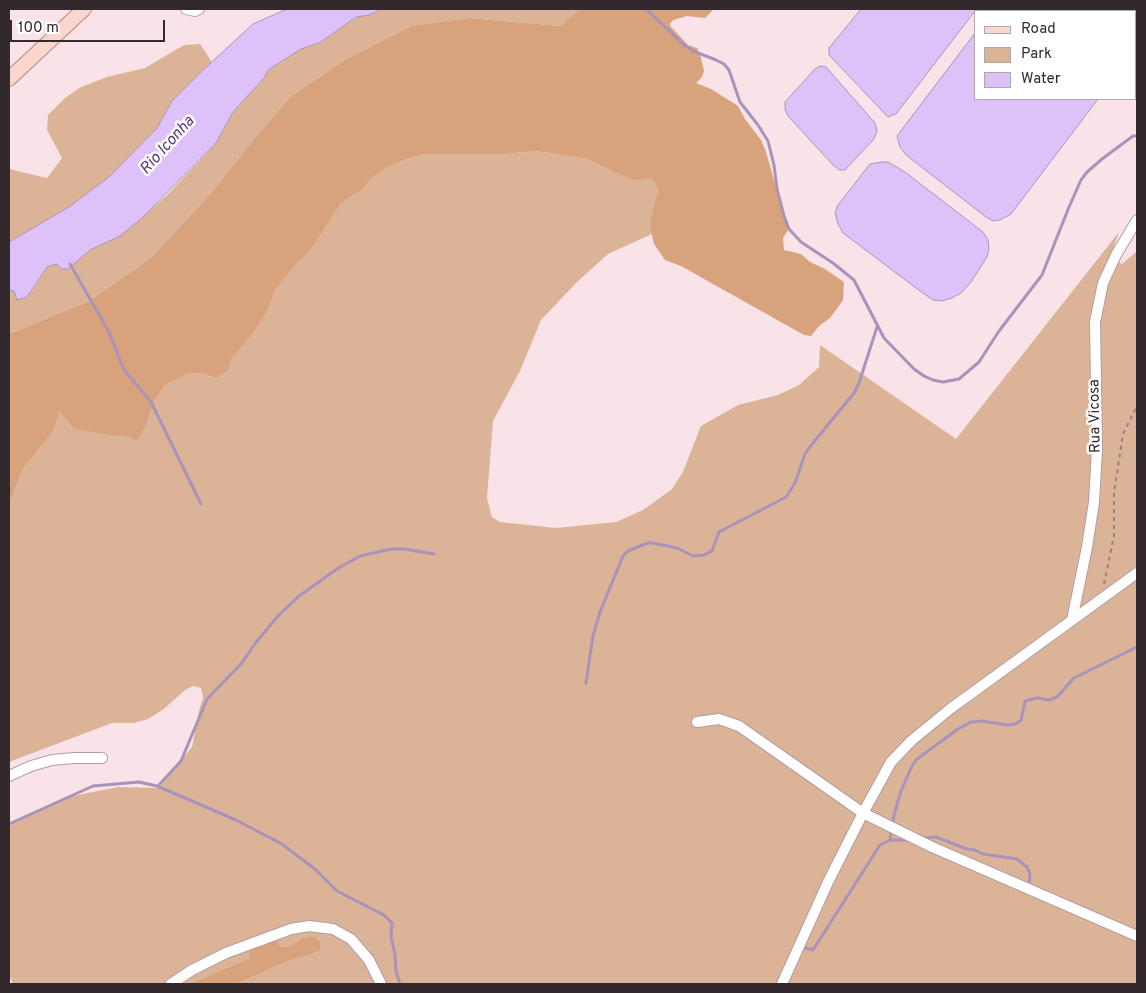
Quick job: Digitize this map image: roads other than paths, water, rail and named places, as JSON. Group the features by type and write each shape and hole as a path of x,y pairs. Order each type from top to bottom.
{"main road":[{"path":"9,79 84,9"}],"street":[{"name":"Rua Vicosa","path":"1072,620 1094,502 1097,449 1094,322 1103,283 1116,255 1137,220"},
{"path":"782,984 828,882 863,813 892,762 911,741 950,709 1137,572"},
{"path":"697,722 718,719 738,726 863,813 932,847 1137,936"},
{"path":"9,776 30,766 52,760 102,758"},
{"path":"171,984 192,970 226,953 291,929 309,926 333,929 351,939 369,960 382,984"}],"water":[{"name":"Rio Iconha","path":"287,9 382,9 369,15 356,17 321,42 301,49 268,70 264,78 233,112 216,143 143,217 120,236 90,250 68,269 61,269 57,264 47,267 27,297 17,300 14,291 9,290 9,242 69,207 109,177 157,128 172,101 201,72 253,24"},
{"path":"861,9 978,9 974,10 896,114 888,117 829,55 829,48"},
{"path":"1137,9 1137,46 1136,48 1136,10 993,10"},
{"path":"974,34 974,100 1097,100 1011,214 1000,220 993,221 986,217 906,155 900,147 897,136"},
{"path":"820,66 826,67 875,123 877,131 874,139 845,170 839,170 833,165 788,116 785,109 785,102"},
{"path":"888,162 905,172 983,232 988,240 989,249 987,257 971,282 961,293 942,301 933,300 843,233 835,213 838,205 870,164"}],"waterway":[{"path":"646,9 684,45 693,51 724,64 729,70 740,102 768,141 777,189 789,229 801,242 833,263 854,280 884,338 914,369 933,380 943,382 959,379 979,362 999,331 1042,275 1081,180 1102,159 1133,136 1137,136"},
{"path":"70,264 109,332 124,370 151,402 201,504"},
{"path":"586,683 593,636 600,612 623,556 628,551 647,543 677,548 693,556 704,555 712,551 719,532 786,497 795,483 805,454 854,393 877,327"},
{"path":"158,786 181,761 207,699 241,664 278,616 299,596 337,569 360,556 391,549 405,549 434,554"},
{"path":"890,840 894,815 901,791 917,759 958,729 971,722 1015,724 1021,720 1025,701 1037,698 1049,700 1057,697 1074,678 1137,647"},
{"path":"9,824 93,786 139,782 157,786 236,820 282,844 316,870 337,891 384,915 392,923 391,937 400,984"},
{"path":"923,838 936,837 983,854 1017,859 1027,867 1030,874 1029,884"},
{"path":"801,947 813,950 880,845 890,840 910,840"}]}
